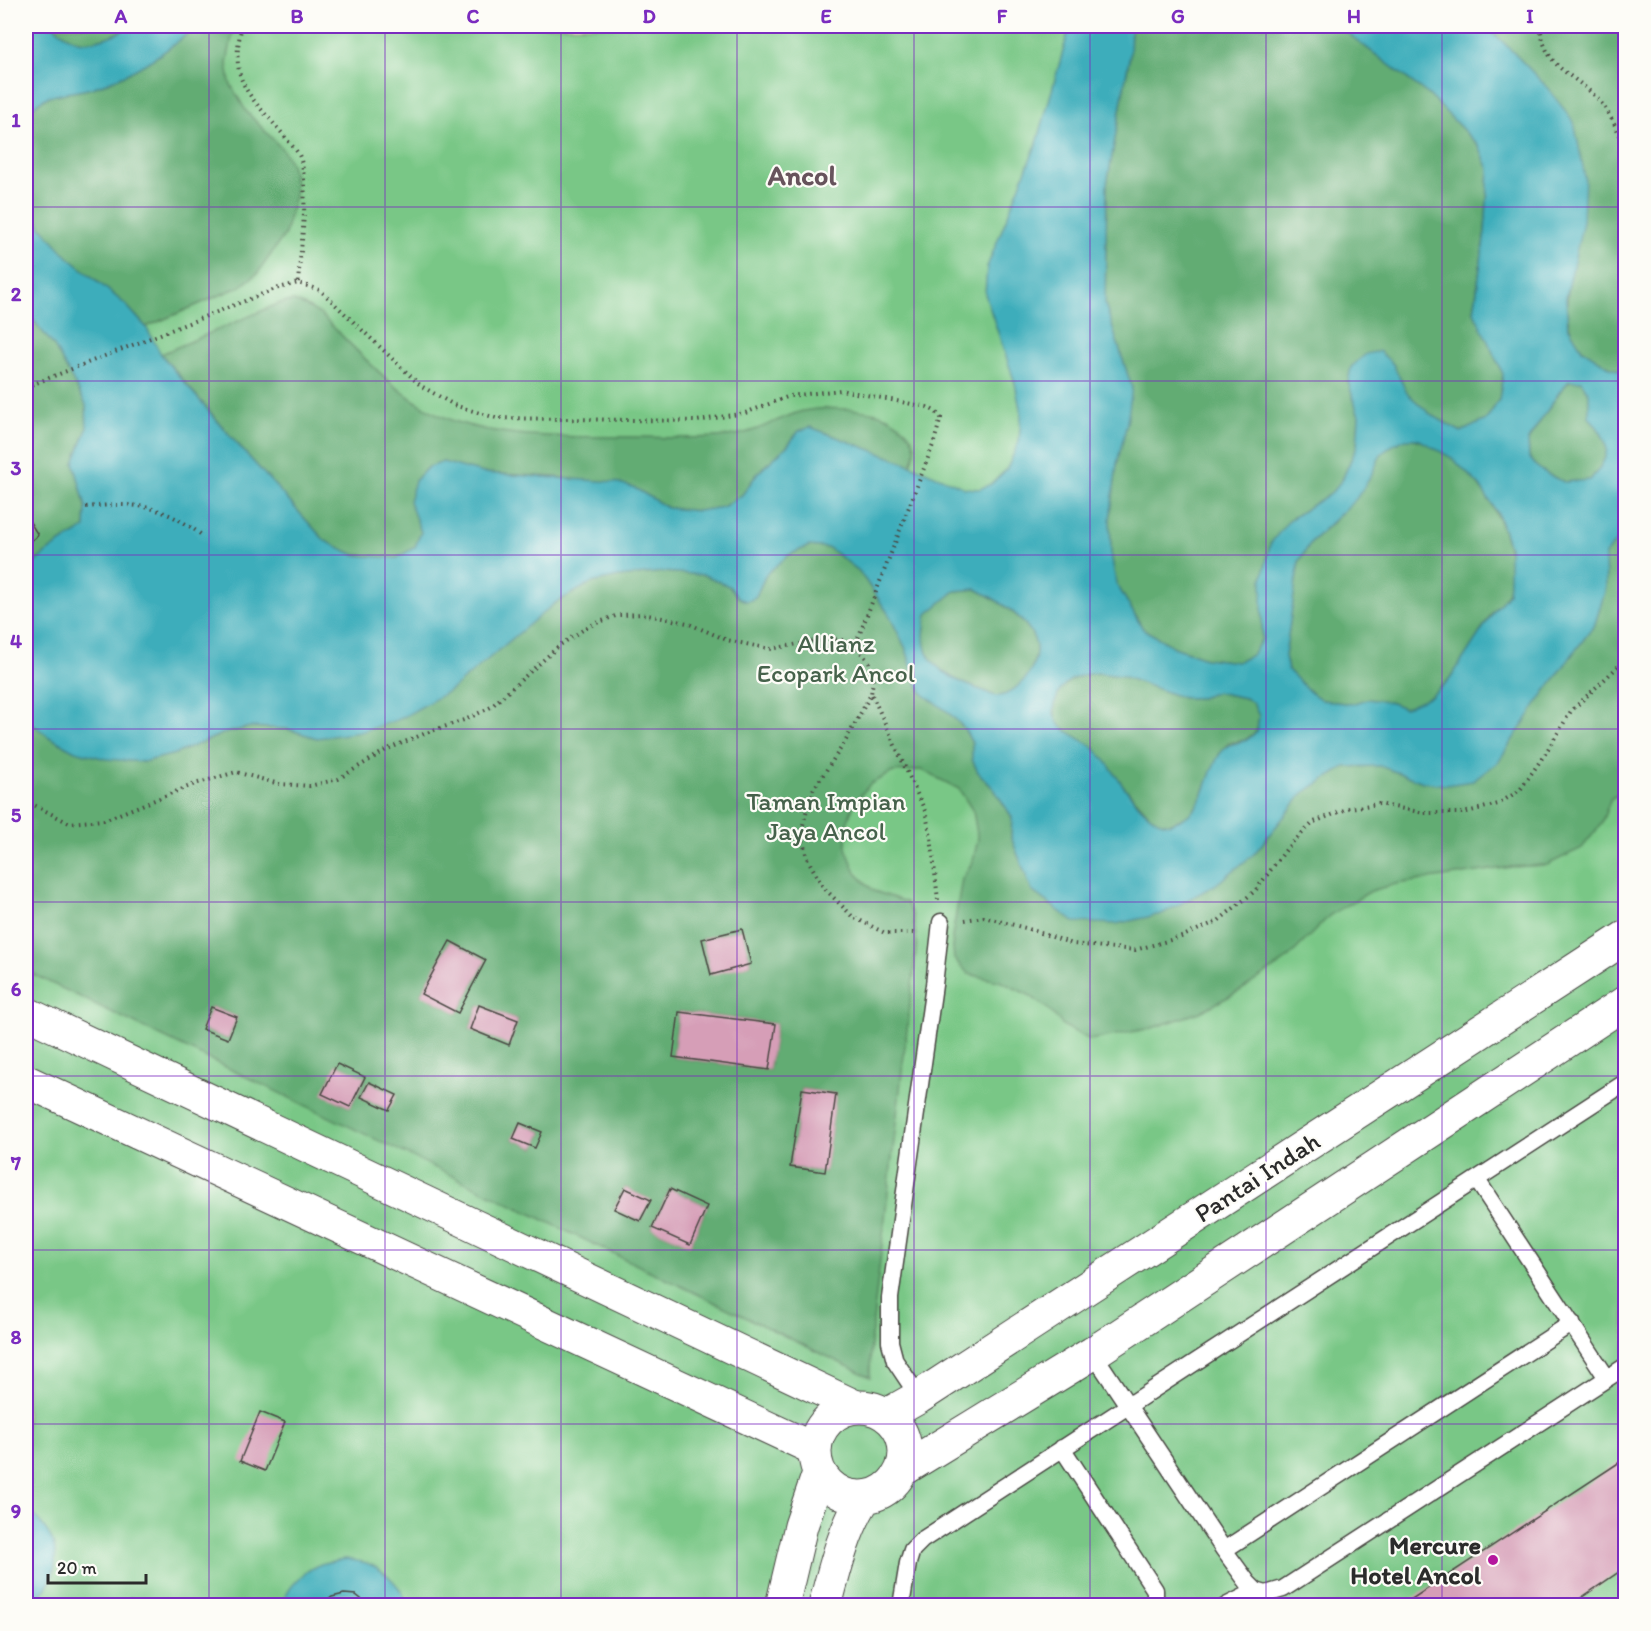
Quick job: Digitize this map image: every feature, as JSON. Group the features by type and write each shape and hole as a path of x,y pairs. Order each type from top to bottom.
{"street":[{"name":"Pantai Indah","path":"872,1411 919,1397 1626,937"},
{"path":"902,1470 1093,1353 1626,1002"},
{"path":"26,1013 872,1411 898,1426 905,1440 906,1456 902,1470 893,1484 879,1493 864,1498 846,1496 831,1487 817,1461 26,1081"},
{"path":"782,1605 817,1461 821,1429 836,1413 872,1411"},
{"path":"825,1605 850,1520 864,1498"}],"lane":[{"path":"919,1397 896,1361 890,1342 890,1298 941,922"},
{"path":"901,1605 912,1550 922,1540 1626,1082"},
{"path":"1477,1180 1607,1378"},
{"path":"1224,1550 1572,1323"},
{"path":"1093,1353 1224,1550 1256,1591 1266,1594 1283,1588 1626,1366"},
{"path":"1062,1448 1155,1590 1155,1605"},
{"path":"1226,1605 1256,1591"}],"path":[{"path":"242,26 237,45 239,77 252,101 299,155 303,171 304,195 298,283"},
{"path":"1540,26 1542,41 1556,66 1597,97 1626,148"},
{"path":"27,387 275,289 298,283 320,290 421,386 454,405 496,418 696,421 745,413 790,396 841,390 927,407 941,418 933,445 855,646"},
{"path":"86,507 120,504 152,508 186,523 202,536"},
{"path":"26,798 32,804 69,823 104,820 195,784 236,772 279,784 310,786 338,779 388,749 467,719 491,707 560,645 589,626 618,615 643,614 687,623 727,640 770,648 828,639 843,640 855,646 869,662 873,681 871,694 845,742 811,793 801,833 807,858 824,887 853,916 885,933 914,934 941,922 984,917 1073,944 1135,950 1181,938 1218,921 1255,891 1288,847 1314,822 1349,808 1379,804 1424,813 1463,813 1498,804 1520,790 1545,754 1570,711 1626,659"},
{"path":"871,694 925,811 931,837 941,922"}],"green space":[{"name":"Allianz Ecopark Ancol","path":"26,26 1625,26 1625,1605 26,1606"},
{"path":"54,26 129,26 105,38 84,42 68,37"},
{"path":"196,26 234,26 227,63 230,83 246,111 283,150 291,164 295,196 285,234 258,273 241,286 146,327 126,305 68,257 41,228 26,200 26,113 48,97 92,88 124,75 162,53"},
{"path":"1131,26 1338,26 1429,95 1478,145 1489,169 1485,232 1474,312 1503,374 1499,400 1486,420 1461,432 1430,414 1407,393 1393,364 1348,382 1359,416 1357,446 1342,480 1331,493 1289,520 1263,612 1262,639 1252,655 1237,662 1205,658 1174,647 1143,629 1116,583 1111,553 1110,520 1117,464 1132,388 1105,304 1107,184 1130,54"},
{"path":"1483,26 1625,26 1625,373 1591,356 1580,346 1568,322 1568,289 1571,269 1546,86 1503,42"},
{"path":"294,301 320,314 382,375 416,402 434,413 475,427 541,436 709,437 744,433 803,411 849,409 876,413 894,421 910,435 915,454 911,465 810,427 799,431 788,445 757,474 742,495 723,507 698,511 668,508 633,487 555,477 483,473 443,462 427,468 415,481 410,501 421,532 415,547 397,558 355,555 325,541 239,446 161,354 280,303"},
{"path":"26,311 54,346 86,405 87,429 74,463 86,507 85,528 46,553 26,572 26,545 38,535 28,519 26,520"},
{"path":"1570,381 1581,381 1589,393 1589,417 1602,434 1606,455 1590,480 1564,482 1537,467 1529,457 1528,440 1560,391"},
{"path":"1406,438 1429,444 1450,456 1469,473 1486,495 1507,543 1510,568 1508,591 1459,667 1443,686 1426,699 1404,708 1389,702 1367,699 1351,704 1322,700 1310,692 1288,670 1285,656 1299,561 1311,542 1335,520 1370,478 1381,454"},
{"name":"Taman Impian Jaya Ancol","path":"1625,532 1625,792 1611,798 1601,824 1582,848 1547,865 1511,867 1396,884 1371,891 1330,915 1286,960 1241,990 1200,1012 1152,1028 1090,1040 1064,1026 1048,1009 1029,995 1002,982 969,974 954,959 952,937 962,879 973,861 978,839 973,811 959,789 922,770 893,772 870,784 855,802 846,826 846,848 856,873 874,891 906,902 913,916 917,943 871,1338 870,1377 26,971 26,719 142,762 175,754 222,734 250,727 287,729 317,738 503,645 555,603 591,583 662,572 704,575 729,586 738,597 745,601 756,596 766,574 789,555 809,546 829,548 859,571 888,613 906,649 916,681 923,694 948,712 963,727 972,743 972,759 978,772 994,789 1012,817 1011,837 1032,891 1074,922 1254,854 1303,793 1345,767 1380,766 1423,782 1544,693 1595,624 1606,588 1605,554","holes":["742,929 751,964 711,974 702,939","450,941 486,960 458,1013 421,994","479,1005 518,1020 509,1044 470,1029","211,1007 237,1017 228,1039 202,1029","679,1012 776,1024 769,1070 673,1057","337,1064 365,1078 350,1107 323,1094","369,1082 396,1095 388,1110 361,1097","802,1089 836,1094 825,1172 790,1167","520,1123 542,1132 535,1148 513,1139","625,1188 650,1200 640,1221 614,1209","670,1189 707,1206 690,1245 652,1228"]},
{"path":"976,589 1009,609 1029,629 1034,640 1036,652 1029,675 1009,693 1001,696 992,695 950,677 930,658 925,646 926,614 955,591"},
{"path":"1097,673 1122,676 1183,698 1201,698 1216,692 1245,698 1253,703 1259,716 1257,731 1245,740 1229,743 1221,751 1198,804 1190,815 1169,824 1155,821 1110,768 1058,725 1055,704 1062,688 1077,678"}],"water":[{"path":"26,26 54,26 68,37 84,42 105,38 129,26 196,26 162,53 124,75 92,88 48,97 26,113"},
{"path":"1070,26 1131,26 1130,54 1107,184 1105,304 1132,388 1127,423 1117,464 1110,520 1111,553 1116,583 1143,629 1174,647 1205,658 1237,662 1252,655 1262,639 1262,580 1270,544 1289,520 1331,493 1342,480 1357,446 1359,416 1348,382 1351,367 1366,354 1379,351 1393,364 1407,393 1430,414 1461,432 1486,420 1499,400 1503,374 1474,312 1485,232 1489,169 1478,145 1429,95 1338,26 1483,26 1503,42 1546,86 1574,122 1585,177 1583,222 1566,298 1568,326 1582,349 1608,366 1625,373 1625,532 1605,554 1606,588 1595,624 1544,693 1498,762 1473,781 1446,785 1423,782 1380,766 1345,767 1303,793 1254,854 1215,885 1162,914 1116,924 1074,922 1032,891 1011,837 1012,817 994,789 978,772 972,759 972,743 963,727 948,712 923,694 916,681 906,649 888,613 859,571 829,548 809,546 789,555 766,574 756,596 751,600 745,601 738,597 729,586 704,575 662,572 591,583 555,603 451,690 400,719 361,732 317,738 287,729 250,727 222,734 175,754 143,762 106,759 75,751 49,737 26,719 26,572 46,553 85,528 86,507 74,463 87,429 86,405 54,346 26,311 26,200 42,228 68,257 126,305 146,327 172,368 325,541 355,555 397,558 415,547 421,532 409,501 415,481 427,468 443,462 483,473 615,482 633,487 668,508 698,511 723,507 742,495 757,474 788,445 799,431 810,427 965,488 979,489 991,484 1007,469 1019,441 1021,414 1015,383 985,294 987,267 1038,140","holes":["1569,381 1581,381 1589,393 1589,417 1602,434 1606,448 1603,463 1590,480 1564,482 1537,467 1529,457 1528,440","1406,439 1418,439 1452,458 1480,486 1498,514 1509,547 1508,594 1494,611 1450,679 1431,696 1404,708 1389,702 1367,699 1351,704 1322,700 1310,692 1288,670 1285,656 1299,561 1311,542 1356,499 1370,478 1381,454","976,589 1010,610 1029,629 1036,652 1033,665 1026,678 1009,693 995,696 967,685 950,677 930,658 924,641 927,614 955,591","1097,673 1122,676 1183,698 1201,698 1216,692 1245,698 1253,703 1259,716 1257,731 1247,739 1230,745 1222,751 1193,811 1172,823 1164,823 1156,820 1139,805 1096,750 1071,734 1058,722 1054,715 1059,693 1066,684 1080,676"]},
{"path":"26,1507 50,1536 55,1561 46,1589 26,1604"},
{"path":"346,1559 366,1563 381,1571 398,1587 407,1605 281,1606 292,1586 302,1575 324,1563"}],"building":[{"path":"28,519 38,535 26,545 26,520"},
{"path":"742,929 751,964 711,975 702,939"},
{"path":"450,941 486,960 458,1013 421,994"},
{"path":"479,1005 518,1020 509,1045 470,1029"},
{"path":"211,1007 237,1017 228,1039 202,1029"},
{"path":"679,1012 776,1024 769,1070 673,1057"},
{"path":"337,1064 365,1077 350,1107 322,1094"},
{"path":"369,1082 397,1095 389,1110 361,1097"},
{"path":"802,1089 836,1094 825,1172 790,1167"},
{"path":"520,1123 542,1132 535,1148 513,1139"},
{"path":"625,1188 651,1200 640,1221 614,1209"},
{"path":"670,1189 707,1206 690,1245 652,1228"},
{"path":"260,1412 285,1422 265,1471 240,1461"},
{"path":"1626,1458 1626,1567 1581,1598 1586,1606 1401,1606"},
{"path":"344,1594 356,1595 370,1606 320,1606 332,1597"},
{"path":"117,1602 164,1604 164,1606 116,1606"}],"place":[{"name":"Mercure Hotel Ancol","path":"1493,1560"}],"district":[{"name":"Ancol","path":"802,175"}]}
